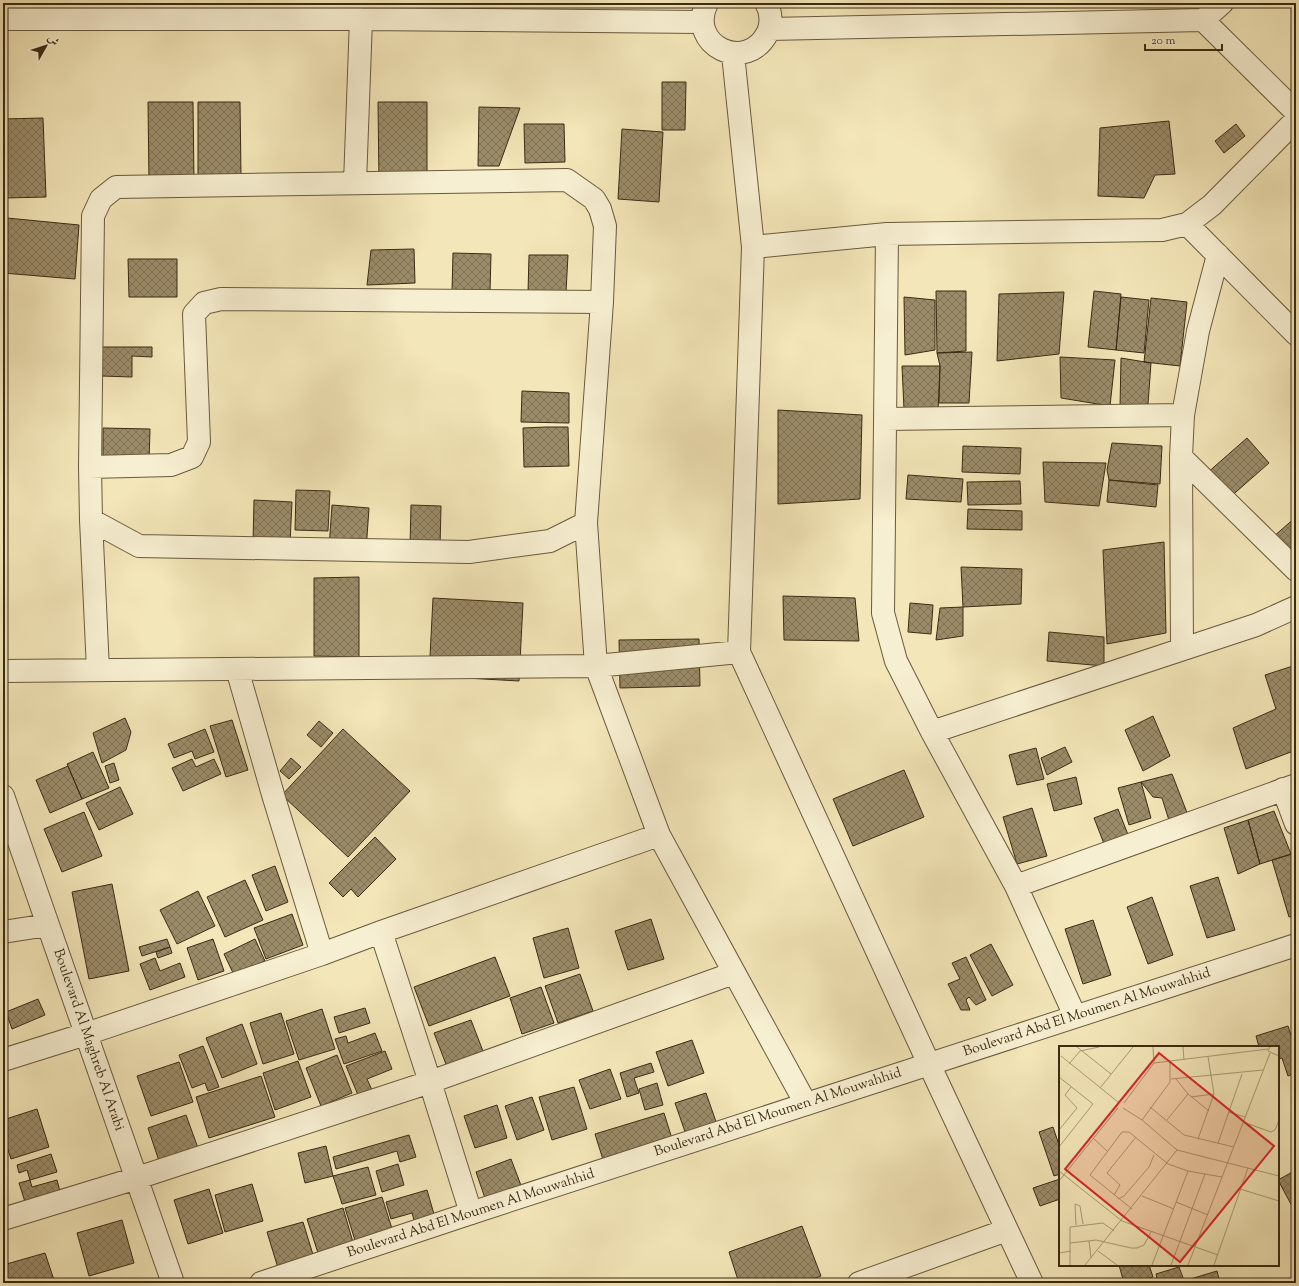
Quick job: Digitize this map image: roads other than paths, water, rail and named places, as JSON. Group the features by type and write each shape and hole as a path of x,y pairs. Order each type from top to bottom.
{"street":[{"path":"3,19 361,20 704,13 705,34 712,44 722,51 733,54 745,53 756,48 764,40 769,29 771,17 766,3"},
{"path":"769,29 1203,20 1222,3"},
{"path":"355,183 361,20"},
{"path":"1203,20 1296,112"},
{"path":"733,54 753,247 739,652 1032,1283"},
{"path":"753,247 887,234 1162,230 1187,224 1212,205 1296,120"},
{"path":"98,670 90,467 93,216 101,199 116,187 567,180 594,198 600,209 605,226 602,302 586,523 596,666 659,835 806,1104"},
{"path":"1187,224 1296,334"},
{"path":"887,234 884,613 896,661 932,732 1016,886 1075,1016"},
{"path":"1182,649 1181,457 1183,415 1198,332 1218,255"},
{"path":"90,467 171,465 192,457 199,442 194,314 204,303 221,299 602,302"},
{"path":"885,419 1183,415"},
{"path":"1181,457 1296,570"},
{"path":"91,520 139,546 469,552 550,542 586,523"},
{"path":"932,732 1256,625 1296,607"},
{"path":"3,671 596,666 739,652"},
{"path":"237,669 322,954"},
{"path":"1016,886 1289,787 1296,824"},
{"name":"Boulevard Al Maghreb Al Arabi","path":"3,796 173,1283"},
{"path":"3,1060 86,1034 322,954 659,835"},
{"path":"3,932 48,925"},
{"path":"381,932 471,1213"},
{"name":"Boulevard Abd El Moumen Al Mouwahhid","path":"261,1283 471,1213 1296,945"},
{"path":"3,1219 137,1178 430,1082 734,973"},
{"path":"859,1283 1007,1230"}]}
